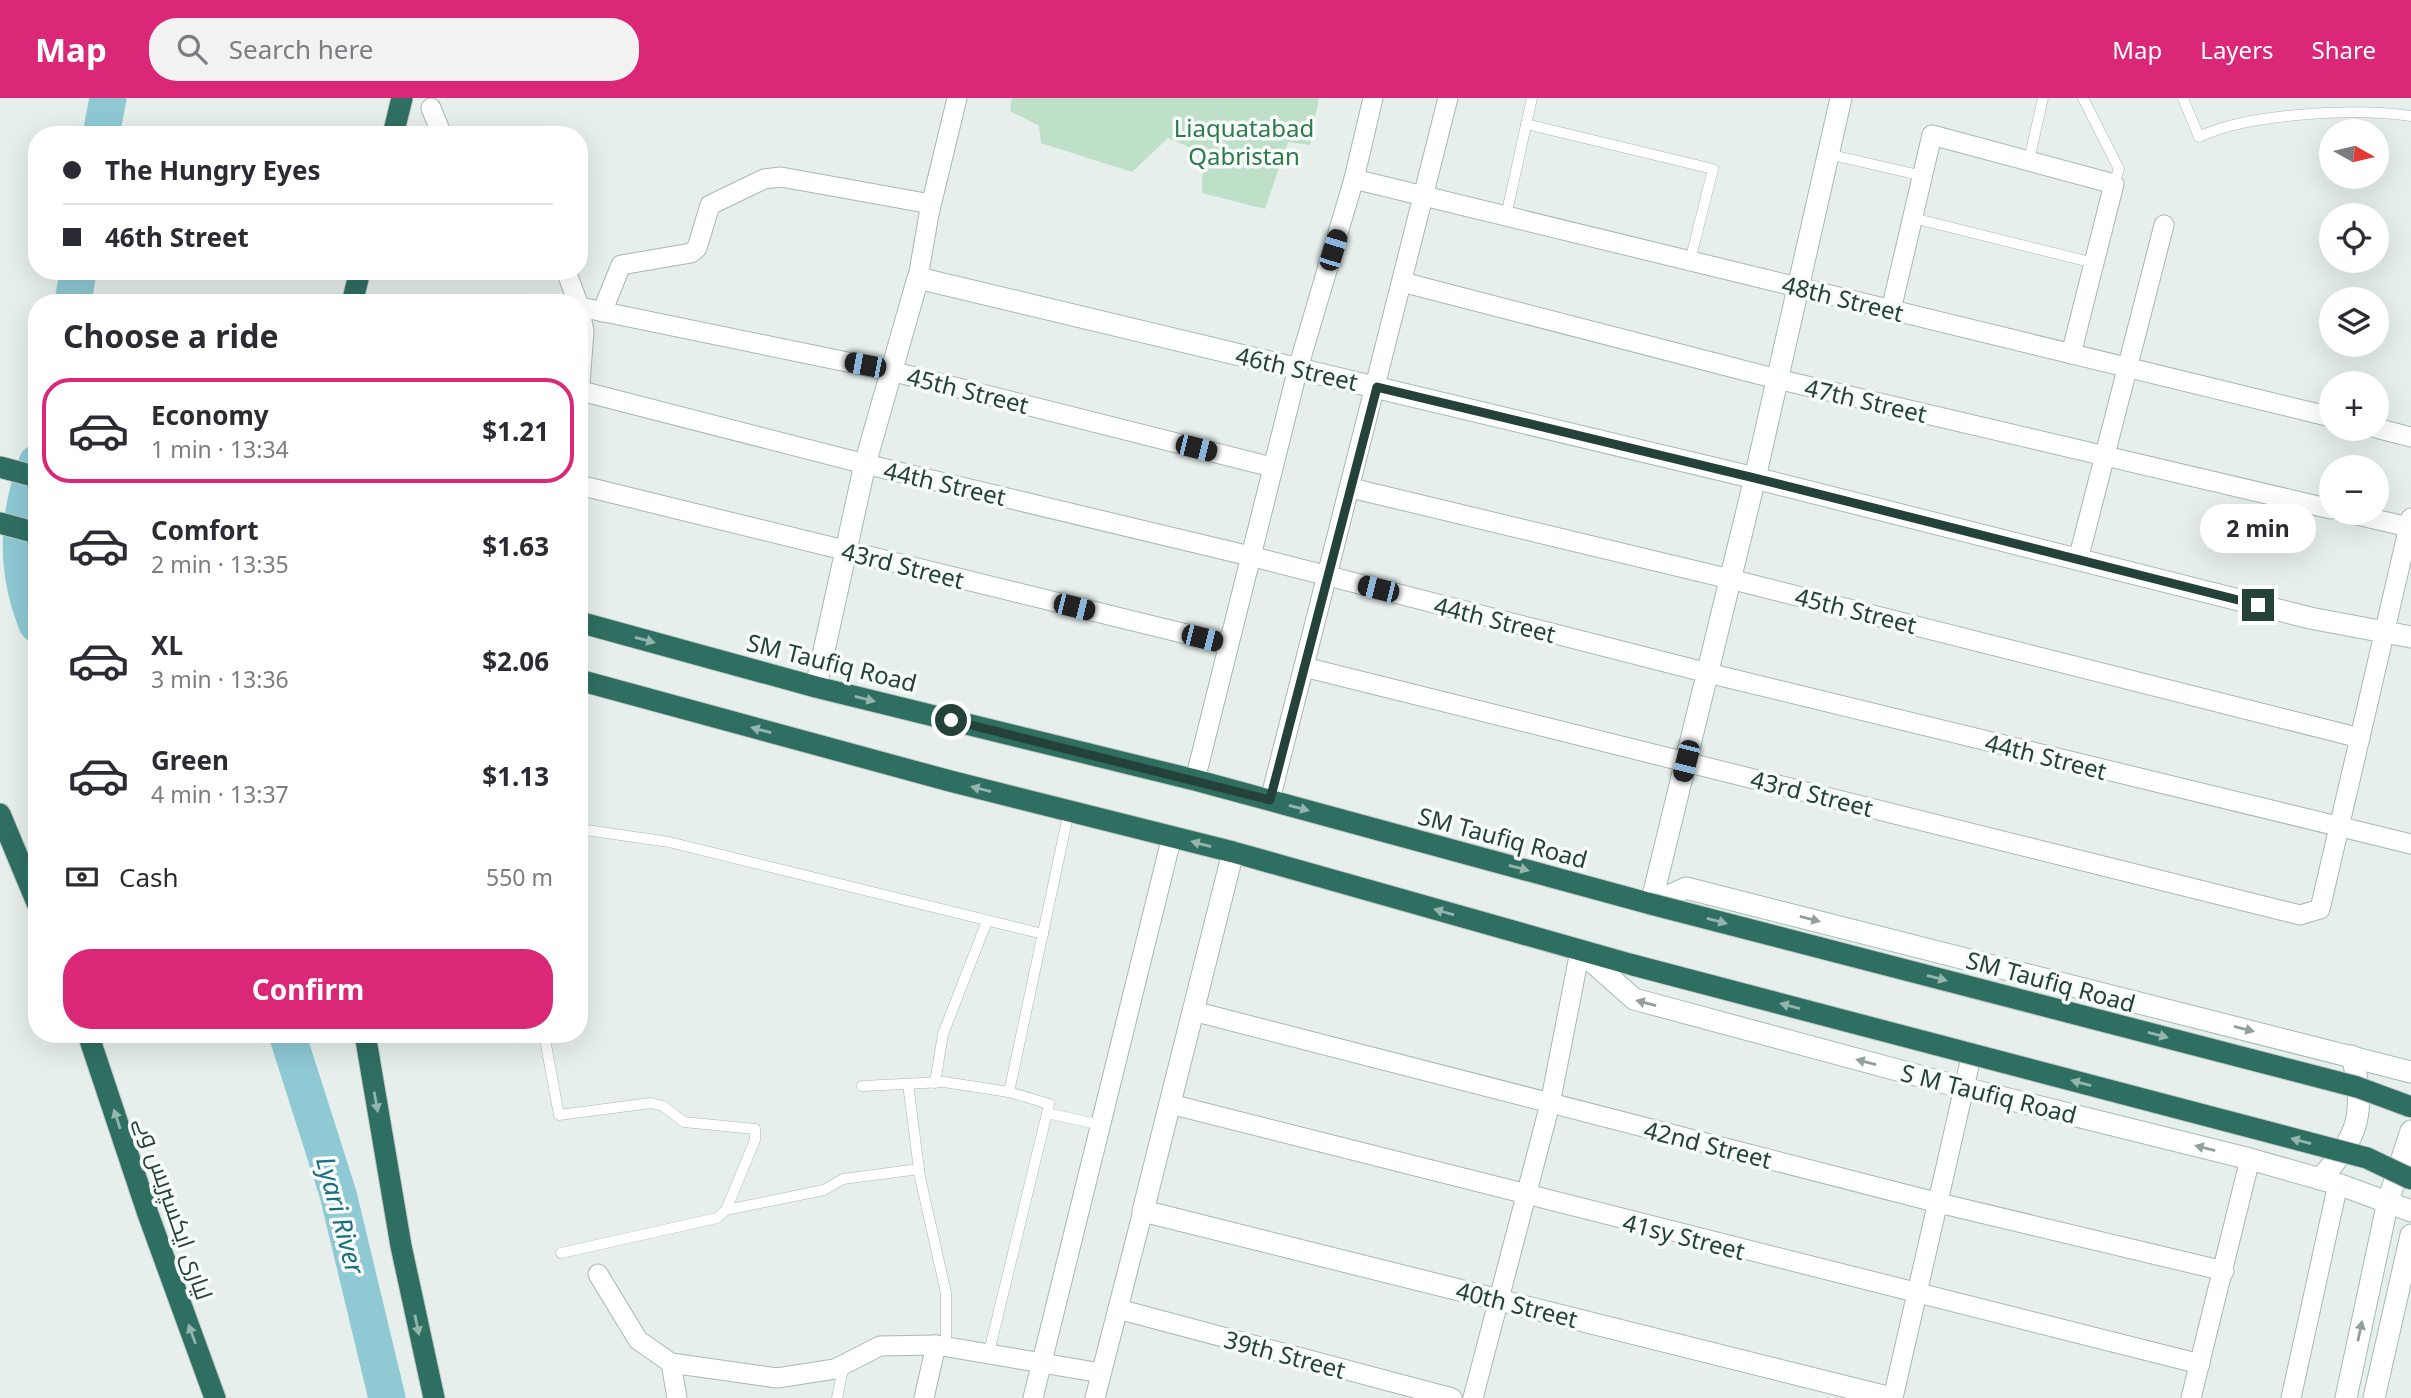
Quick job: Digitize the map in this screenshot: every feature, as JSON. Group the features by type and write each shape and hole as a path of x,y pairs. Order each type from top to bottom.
{"highway":[{"path":"395,126 402,98"},
{"path":"0,467 28,475"},
{"path":"0,523 28,531"},
{"name":"SM Taufiq Road","path":"588,624 816,687 1195,780 1651,904 2357,1087 2411,1107"},
{"path":"588,682 1233,852 1580,951 2367,1158 2411,1179"},
{"path":"0,814 28,881"},
{"name":"لیاری ایکسپریس وے","path":"91,1043 148,1214 215,1398"},
{"path":"367,1043 401,1246 434,1398"}],"street":[{"path":"816,687 865,464 918,278 931,204 957,98"},
{"path":"1195,780 1272,467 1298,368 1354,179 1373,98"},
{"path":"1270,800 1426,197 1448,98"},
{"path":"1651,904 1755,478 1842,98"},
{"path":"431,108 438,126"},
{"path":"1891,310 1932,135 2114,184 2071,354"},
{"path":"602,312 621,265 691,253 697,248 710,205 764,179 780,177 931,204"},
{"name":"48th Street","path":"1354,179 2319,414"},
{"path":"2078,560 2164,225"},
{"name":"46th Street","path":"918,278 1755,478 2309,618 2411,637"},
{"name":"47th Street","path":"1402,282 1777,379 2319,506"},
{"name":"45th Street","path":"588,308 891,371 1272,467"},
{"name":"44th Street","path":"588,396 1250,556 1708,673 2411,844"},
{"path":"2389,431 2411,437"},
{"name":"43rd Street","path":"588,487 1227,644"},
{"name":"45th Street","path":"1351,488 1730,579 2360,738"},
{"path":"2338,828 2410,523 2389,520"},
{"name":"43rd Street","path":"1304,667 2300,915 2320,909 2338,828"},
{"path":"1033,1398 1172,836"},
{"path":"1095,1398 1233,852"},
{"path":"1651,904 1686,888 2411,1072"},
{"path":"1473,1398 1550,1104 1580,951"},
{"name":"S M Taufiq Road","path":"1580,951 1634,999 1964,1088 2250,1159 2388,1201 2411,1211"},
{"name":"42nd Street","path":"1193,1011 1939,1202 2224,1270"},
{"path":"1892,1398 1972,1053"},
{"path":"2291,1398 2329,1182 2357,1123 2360,1089 2352,1056"},
{"name":"41sy Street","path":"1170,1104 1917,1295 2200,1364"},
{"path":"2346,1398 2388,1201 2411,1131"},
{"path":"2191,1398 2250,1159"},
{"name":"40th Street","path":"1143,1211 1892,1398"},
{"path":"2375,1398 2411,1235"},
{"path":"598,1274 638,1340 671,1363 777,1378 835,1369 880,1346 941,1345 1101,1373"},
{"name":"39th Street","path":"1118,1309 1452,1398"},
{"path":"924,1398 941,1345"},
{"path":"671,1363 677,1398"}],"lane":[{"path":"1506,216 1532,98"},
{"path":"2029,160 2043,98"},
{"path":"2083,98 2119,169 2114,184"},
{"path":"2183,98 2199,137 2216,128 2285,117 2361,113 2411,116"},
{"path":"1526,124 1713,169 1690,261"},
{"path":"1828,154 1923,176"},
{"path":"1913,218 2094,263"},
{"path":"1009,1092 1069,811"},
{"path":"588,831 669,842 1043,934"},
{"path":"935,1083 943,1034 988,921"},
{"path":"546,1043 559,1115 651,1103 663,1106 684,1122 755,1129 755,1140 726,1210 717,1218 561,1253"},
{"path":"862,1086 935,1083 1009,1092 1049,1104 989,1352"},
{"path":"908,1084 919,1169 946,1293 941,1345"},
{"path":"1047,1114 1101,1125"},
{"path":"726,1210 824,1190 843,1179 919,1169"},
{"path":"837,1398 844,1364"}],"green space":[{"name":"Liaquatabad Qabristan","path":"1012,98 1319,98 1310,145 1288,142 1265,209 1202,193 1203,153 1168,138 1132,172 1041,143 1039,126 1010,111"}],"waterway":[{"name":"Lyari River","path":"103,126 108,98"},
{"name":"Lyari River","path":"74,294 77,280"},
{"name":"Lyari River","path":"28,491 21,544 28,596"},
{"name":"Lyari River","path":"290,1043 338,1194 387,1398"}],"route":[{"path":"951,720 1270,800 1377,387 1755,478 2258,605"}]}
